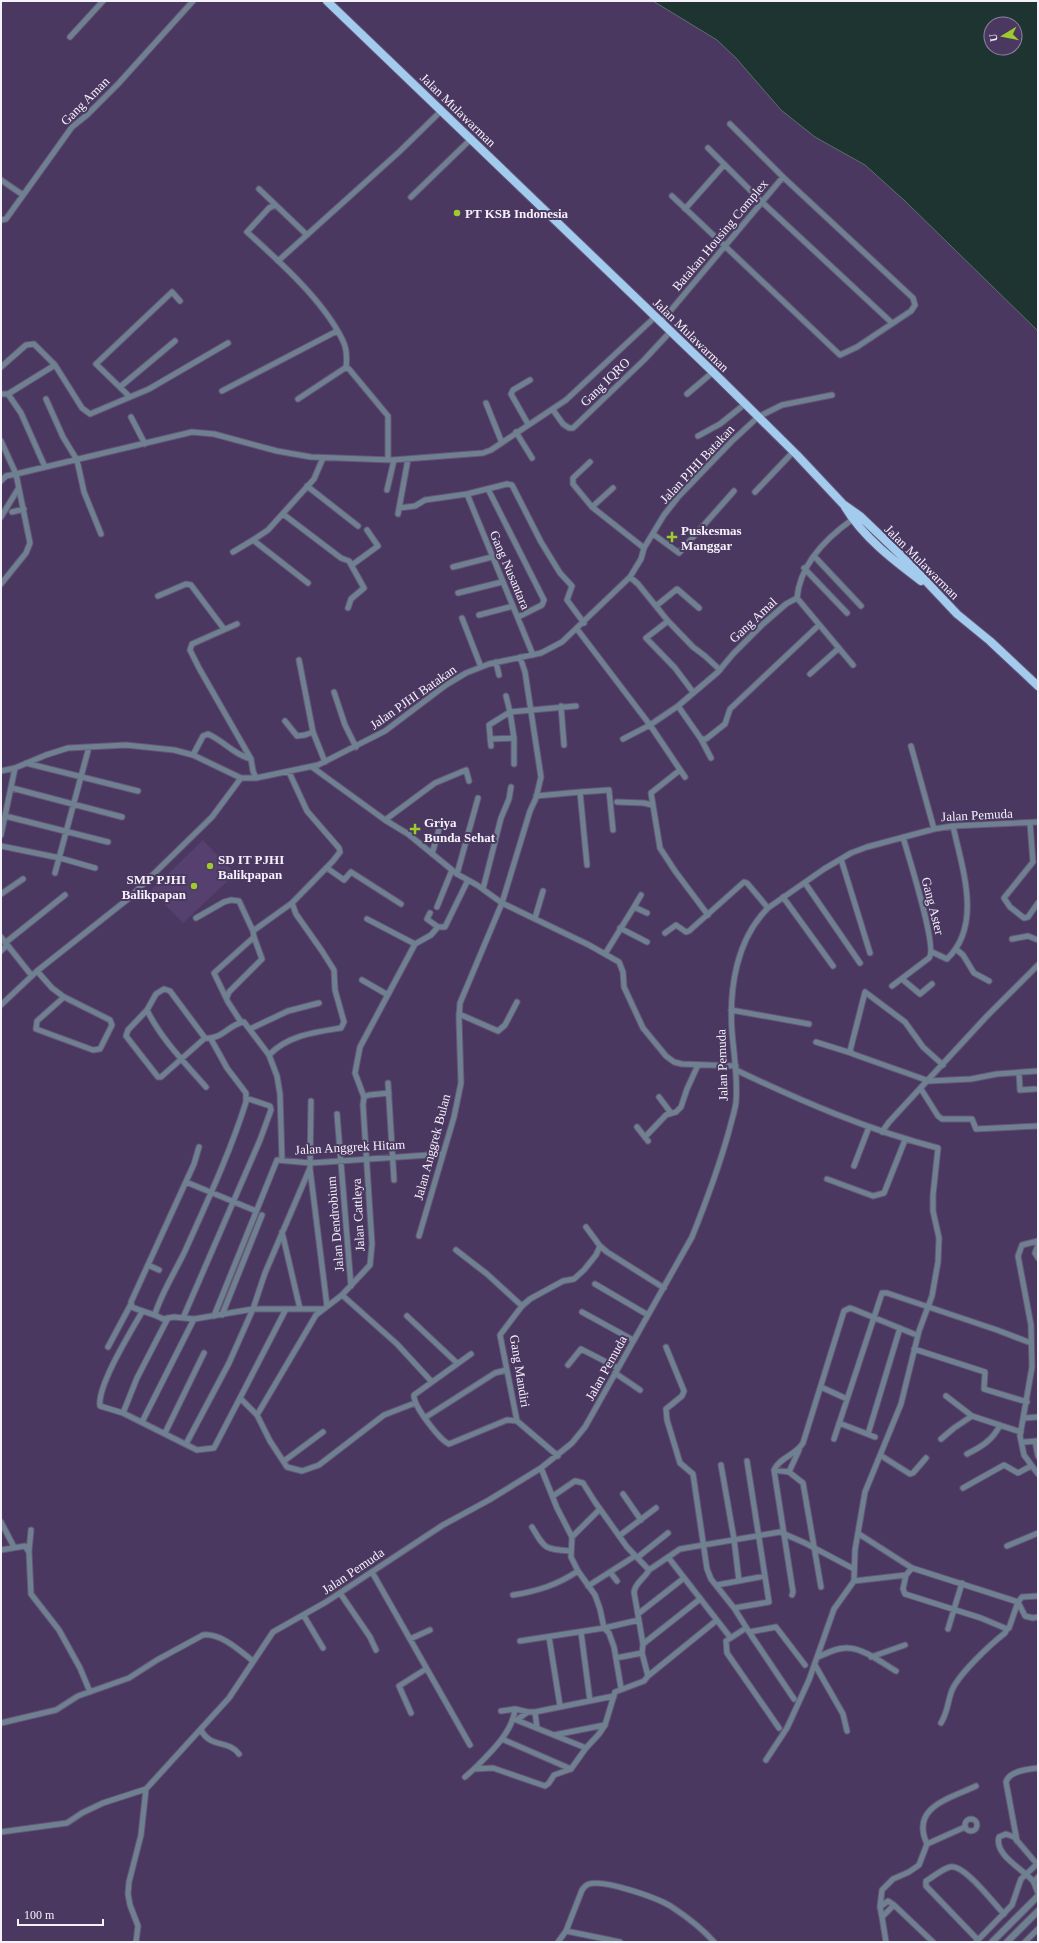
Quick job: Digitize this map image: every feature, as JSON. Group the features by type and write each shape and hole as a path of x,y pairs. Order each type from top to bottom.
{"highway":[{"name":"Jalan Mulawarman","path":"327,1 441,111 472,138 521,189 671,331 794,451 843,504 860,516 876,538 940,596 957,614 990,641 1038,686"},
{"path":"843,504 852,519 876,538"}],"street":[{"path":"70,37 103,1"},
{"name":"Gang Aman","path":"1,220 6,220 72,127 87,115 118,84 193,1"},
{"path":"278,261 399,152 441,111"},
{"path":"672,196 723,246 840,355 857,347 911,311 915,305 913,298 782,179 730,124"},
{"path":"411,197 472,138"},
{"path":"708,148 762,202 892,324"},
{"path":"685,209 724,165"},
{"name":"Batakan Housing Complex","path":"1,481 6,476 179,435 200,432 214,434 277,451 323,458 391,460 483,453 502,443 528,424 554,410 658,319 782,179"},
{"path":"1,180 23,195"},
{"path":"259,189 307,235"},
{"path":"275,204 262,214 247,232 278,261 310,295 336,327 346,350 346,368 359,381 388,416 391,460 387,490"},
{"path":"130,398 96,364 172,292 180,300"},
{"path":"222,391 337,331"},
{"name":"Gang IQRO","path":"554,410 563,424 569,428 573,428 644,360 671,331"},
{"path":"120,387 175,341"},
{"path":"1,367 26,345 34,344 55,365 86,412 90,414 149,389 228,343"},
{"path":"1,396 8,394 55,365"},
{"path":"298,399 346,368"},
{"path":"686,394 713,372"},
{"path":"528,424 511,394 513,390 530,380"},
{"path":"8,394 21,413 44,467"},
{"name":"Jalan PJHI Batakan","path":"241,778 256,778 289,772 312,767 325,762 385,731 466,673 496,662 532,655 555,647 578,629 630,577 641,559 644,548 664,515 679,496 731,442 758,417 782,405 832,396"},
{"path":"46,399 63,437 77,460 84,492 101,534"},
{"path":"486,403 502,443"},
{"path":"698,436 720,424 745,404"},
{"path":"131,418 144,444"},
{"path":"516,432 532,458"},
{"path":"1,440 16,474 29,535 29,548 1,584"},
{"path":"756,492 794,451"},
{"path":"233,552 268,530 314,479 323,458"},
{"path":"398,514 408,459"},
{"path":"590,462 573,478 573,484 592,507 644,548"},
{"path":"399,508 415,506 424,500 467,494 509,484 513,486 540,542 560,573 572,586 568,600 584,623"},
{"path":"307,486 358,526"},
{"path":"592,507 612,488"},
{"path":"1,517 18,489"},
{"path":"488,489 544,600 542,606 518,618"},
{"path":"653,534 678,553 734,491"},
{"name":"Gang Nusantara","path":"467,494 532,655"},
{"path":"12,512 24,510"},
{"path":"283,514 310,536 341,558 349,560 364,588 350,599 348,608"},
{"name":"Gang Amal","path":"622,739 650,725 678,706 720,670 733,654 763,624 786,604 797,598 798,586 804,568 841,528 852,519"},
{"path":"352,565 379,545 367,530"},
{"path":"253,540 308,583"},
{"path":"814,556 861,606"},
{"path":"453,568 492,557"},
{"path":"804,568 847,613"},
{"path":"630,577 638,584 668,621 693,647 720,670"},
{"path":"458,593 502,582"},
{"path":"158,596 186,584 191,585 224,629"},
{"path":"656,606 677,589 699,608"},
{"path":"797,598 853,665"},
{"path":"479,615 513,606"},
{"path":"462,618 481,667"},
{"path":"668,621 646,638 675,668 693,692"},
{"path":"237,624 192,644 190,650 251,759 256,778"},
{"path":"701,739 706,739 725,724 730,709 819,625"},
{"path":"578,629 650,725 684,778"},
{"path":"810,674 839,648"},
{"name":"Jalan Anggrek Bulan","path":"419,1236 444,1154 461,1083 460,1003 502,904 541,777 525,672 520,657"},
{"path":"300,660 313,732 325,762"},
{"path":"496,662 499,675"},
{"path":"334,692 342,717 356,747"},
{"path":"506,696 514,738 514,764"},
{"path":"561,706 564,745"},
{"path":"491,746 489,725 510,712 561,706 576,706"},
{"path":"678,706 701,739 711,758"},
{"path":"286,721 297,736 313,732"},
{"path":"193,755 203,736 208,734 223,742 243,757 251,759"},
{"path":"490,739 514,738"},
{"path":"1,771 16,768 68,748 126,745 174,750 193,755 241,778 212,817 128,899 32,976 1,1005"},
{"path":"911,746 934,829"},
{"path":"55,873 89,747"},
{"path":"26,763 138,791"},
{"path":"312,767 385,820 408,834 452,870 483,889 502,904 535,918 605,954 620,964 623,972 624,987 643,1028 657,1047 674,1062 736,1068 781,1091 869,1127 906,1140 938,1148 933,1195 933,1210 939,1238 938,1262 932,1296 914,1349 901,1404 865,1492 854,1569 854,1581 834,1609 815,1665 787,1728 766,1760"},
{"path":"1,835 16,768"},
{"path":"385,820 444,778 466,770 469,781"},
{"path":"680,770 651,793 660,848 675,871 708,915"},
{"path":"214,1316 276,1161 282,1160 280,1094 277,1076 269,1055 250,1028 241,1022 228,1002 227,997 214,975 214,972 253,934 292,903 327,868 340,852 339,848 307,812 289,772"},
{"path":"483,889 500,818 509,799 511,787"},
{"path":"12,788 122,817"},
{"path":"536,796 609,790 613,830"},
{"path":"580,792 587,864"},
{"path":"458,874 478,798"},
{"path":"617,802 644,803 652,805"},
{"path":"5,816 108,842"},
{"name":"Jalan Pemuda","path":"1,1832 67,1823 82,1812 103,1803 146,1789 229,1698 273,1632 304,1616 443,1525 489,1500 540,1468 558,1456 585,1427 692,1237 721,1156 736,1103 736,1068 731,1010 732,990 741,953 748,934 760,916 768,908 841,859 868,847 934,829 953,826 1038,822"},
{"path":"1030,823 1033,862 1004,898 1010,907 1024,918 1028,917 1038,904"},
{"path":"932,952 946,959 957,950 968,913 968,899 953,826"},
{"path":"432,854 439,829"},
{"name":"Gang Aster","path":"892,986 929,958 932,952 929,932 903,837"},
{"path":"1,846 60,858 95,868"},
{"path":"841,859 870,954"},
{"path":"327,868 344,880 351,872 400,904"},
{"path":"437,907 452,870"},
{"path":"1,894 22,878"},
{"path":"430,913 426,919 438,927 443,928 446,926 468,880"},
{"path":"664,933 676,925 683,930 689,931 744,882 747,883 768,908"},
{"path":"805,883 860,963"},
{"path":"535,918 543,891"},
{"path":"1,951 6,944 65,895"},
{"path":"605,954 641,895"},
{"path":"783,897 833,966"},
{"path":"196,918 224,902 236,900 241,903 262,959 227,997"},
{"path":"269,1055 289,1040 299,1036 341,1028 344,1022 335,990 334,970 296,914 292,903"},
{"path":"634,907 647,913"},
{"path":"367,919 415,944 431,935 438,927"},
{"path":"620,928 647,942"},
{"path":"1012,939 1028,936 1038,940"},
{"path":"1,937 32,976"},
{"name":"Jalan Cattleya","path":"351,1286 370,1265 372,1244 366,1158 364,1097 355,1073 356,1064 360,1047 415,944"},
{"path":"957,950 963,955 974,973 989,981"},
{"path":"882,1132 889,1122 929,1081 986,1017 1038,965"},
{"path":"38,971 52,988 64,996 106,1017 112,1023 100,1049 92,1050 36,1029 37,1021 64,996"},
{"path":"902,979 920,994 932,984"},
{"path":"362,980 388,995"},
{"path":"205,1038 161,1077 158,1077 126,1036 128,1030 147,1010 156,994 164,989 167,990 205,1038 211,1039 219,1036 241,1022"},
{"path":"851,1053 865,992 905,1022 923,1047 943,1065"},
{"path":"459,1014 498,1031 505,1025 517,1002"},
{"path":"250,1028 288,1011 319,1003"},
{"path":"147,1010 160,1032 206,1087"},
{"path":"731,1010 809,1024"},
{"path":"155,1314 160,1300 211,1192 238,1125 246,1098 246,1093 228,1068 211,1039"},
{"path":"816,1042 929,1081 971,1079 997,1074 1037,1070"},
{"path":"637,1127 647,1139 671,1113 676,1112 681,1107 698,1065"},
{"path":"1019,1073 1020,1090 1035,1089"},
{"path":"388,1083 394,1180"},
{"path":"921,1089 938,1116 942,1119 972,1119 976,1129 1038,1126"},
{"path":"364,1097 389,1093"},
{"path":"659,1097 671,1113"},
{"path":"182,1318 260,1140 271,1109 266,1103 246,1098"},
{"path":"310,1101 311,1165 327,1306"},
{"name":"Jalan Dendrobium","path":"337,1114 351,1286"},
{"path":"854,1166 869,1127"},
{"path":"827,1179 873,1196 884,1193 906,1140"},
{"path":"108,1347 131,1304 186,1182 199,1147"},
{"name":"Jalan Anggrek Hitam","path":"282,1160 311,1165 366,1158 444,1154"},
{"path":"186,1444 229,1363 253,1309 265,1273 311,1165"},
{"path":"186,1182 256,1211"},
{"path":"222,1314 262,1215"},
{"path":"586,1227 600,1246 617,1259 664,1288"},
{"path":"282,1232 300,1309"},
{"path":"1038,1241 1022,1245 1018,1256 1031,1325 1032,1367 1021,1432 1022,1446 1031,1466 1038,1474"},
{"path":"1031,1242 1037,1247 1038,1258"},
{"name":"Gang Mandiri","path":"558,1456 517,1421 500,1335 522,1306 540,1292 563,1281 574,1279 591,1262 600,1246"},
{"path":"456,1250 487,1274 522,1306"},
{"path":"148,1265 159,1270"},
{"path":"595,1284 648,1315"},
{"path":"258,1415 316,1316 322,1309 342,1296 351,1286"},
{"path":"834,1439 880,1296 884,1293 997,1330 1031,1343"},
{"path":"342,1296 397,1344 432,1382"},
{"path":"131,1304 132,1307 142,1312 155,1314 163,1319 194,1319 253,1309 322,1309"},
{"path":"789,1472 800,1449 844,1311 850,1308 914,1334"},
{"path":"142,1312 125,1342 99,1398 100,1406 123,1413 197,1450 214,1448 286,1309"},
{"path":"582,1312 633,1340"},
{"path":"407,1316 457,1363"},
{"path":"123,1413 137,1378 168,1318"},
{"path":"142,1422 194,1319"},
{"path":"868,1434 900,1328"},
{"path":"666,1347 684,1391 682,1396 666,1409 667,1420 680,1463 693,1474 707,1569 711,1579 734,1608 747,1630 794,1699"},
{"path":"568,1364 581,1349 616,1370 640,1390"},
{"path":"914,1349 985,1372 984,1389 1027,1402"},
{"path":"164,1433 204,1354"},
{"path":"471,1354 414,1395 415,1403 441,1440 450,1444 507,1420 517,1421"},
{"path":"426,1417 495,1373 506,1370"},
{"path":"821,1387 848,1399"},
{"path":"946,1396 972,1416 1021,1432"},
{"path":"240,1398 258,1415 270,1441 288,1466 302,1471 319,1465 384,1415 415,1403"},
{"path":"941,1439 972,1416"},
{"path":"1025,1418 1038,1416"},
{"path":"839,1423 875,1436"},
{"path":"967,1454 988,1442 996,1433 1000,1425"},
{"path":"284,1461 323,1432"},
{"path":"1024,1442 1037,1441 1038,1456"},
{"path":"792,1595 774,1470 778,1464 800,1449"},
{"path":"880,1455 910,1474 913,1473 926,1458"},
{"path":"734,1608 769,1602 747,1461"},
{"path":"721,1465 734,1539 739,1581"},
{"path":"963,1488 1004,1465 1018,1473 1031,1466"},
{"path":"540,1468 572,1537 570,1552 571,1557 578,1571 598,1602 604,1628 609,1633 616,1658 621,1688"},
{"path":"774,1470 789,1472 803,1483 821,1587"},
{"path":"553,1496 575,1481 579,1480 583,1483 619,1536 636,1557 650,1570"},
{"path":"624,1494 641,1520"},
{"path":"619,1536 656,1508"},
{"path":"572,1537 600,1510"},
{"path":"1,1522 14,1547"},
{"path":"532,1527 542,1544 547,1549 570,1552"},
{"path":"31,1530 29,1552 31,1594 59,1630 80,1668 90,1692"},
{"path":"648,1676 642,1653 644,1644 634,1588 650,1570 680,1549 780,1532 813,1546 854,1569"},
{"path":"588,1586 636,1557 668,1533"},
{"path":"1007,1546 1038,1533"},
{"path":"859,1534 912,1568 1018,1602 1025,1616 1033,1618 1038,1616"},
{"path":"1,1550 25,1546 29,1552"},
{"path":"668,1558 730,1637"},
{"path":"912,1568 906,1575 903,1589 904,1593 1007,1629"},
{"path":"513,1595 535,1592 562,1582 578,1571"},
{"path":"372,1572 470,1745"},
{"path":"610,1572 617,1581"},
{"path":"854,1581 906,1575"},
{"path":"717,1585 765,1576"},
{"path":"520,1641 604,1628 638,1617 684,1578"},
{"path":"948,1629 962,1583"},
{"path":"340,1593 370,1638 376,1650"},
{"path":"941,1723 948,1710 951,1692 960,1677 1009,1628 1018,1602 1022,1597 1038,1596"},
{"path":"644,1644 700,1599"},
{"path":"304,1616 323,1648"},
{"path":"554,1775 571,1769 605,1725 614,1696 621,1688 644,1681 648,1676 717,1620"},
{"path":"780,1728 727,1652 726,1641 730,1637 747,1630 776,1627 805,1665"},
{"path":"410,1639 430,1630"},
{"path":"581,1632 590,1701"},
{"path":"1,1723 56,1710 78,1696 134,1675 157,1660 203,1635 210,1634 218,1637 253,1661"},
{"path":"549,1637 560,1706"},
{"path":"870,1657 905,1645"},
{"path":"818,1657 837,1649 848,1648 870,1657 896,1671"},
{"path":"616,1658 642,1653"},
{"path":"815,1665 843,1714 847,1731"},
{"path":"411,1713 398,1686 426,1669"},
{"path":"501,1711 515,1709 535,1712 614,1696"},
{"path":"515,1709 516,1719"},
{"path":"465,1777 502,1739 516,1719 528,1712"},
{"path":"535,1712 537,1728"},
{"path":"516,1719 553,1736 586,1748"},
{"path":"553,1736 605,1725"},
{"path":"201,1730 210,1741 231,1746 239,1754"},
{"path":"502,1739 571,1769"},
{"path":"483,1760 493,1768"},
{"path":"474,1769 493,1768 545,1786 554,1775 558,1764"},
{"path":"1017,1841 1006,1782 1007,1778 1011,1774 1038,1768"},
{"path":"886,1942 880,1907 882,1890 893,1879 909,1872 919,1865 927,1844 923,1835 923,1824 926,1812 936,1805 976,1786"},
{"path":"136,1942 138,1926 130,1905 128,1894 129,1882 141,1836 146,1789"},
{"path":"927,1844 965,1827"},
{"path":"1004,1914 968,1874 958,1867 950,1867 926,1882 926,1886 977,1941 1004,1914 1012,1905 1021,1879 1026,1874 1038,1864 1014,1837 1006,1834 1000,1837 998,1843 1000,1850 1018,1869 1026,1874 1034,1882 1038,1893"},
{"path":"1034,1882 1038,1876"},
{"path":"558,1942 566,1931 582,1890 586,1886 595,1883 627,1888 670,1906 703,1929 714,1942"},
{"path":"992,1942 1038,1896"},
{"path":"880,1907 888,1901 933,1942"},
{"path":"882,1917 894,1905"},
{"path":"1007,1942 1038,1911"},
{"path":"1017,1917 1024,1925"},
{"path":"566,1931 620,1942"},
{"path":"1025,1942 1037,1931"}],"shaded area":[{"path":"653,1 1038,1 1038,331 905,201 865,165 815,137 781,110 736,58 717,40"},
{"path":"203,840 235,874 183,923 151,890"}],"place":[{"name":"PT KSB Indonesia","path":"457,213"},
{"name":"Puskesmas Manggar","path":"672,537"},
{"name":"Griya Bunda Sehat","path":"415,829"},
{"name":"SD IT PJHI Balikpapan","path":"210,866"},
{"name":"SMP PJHI Balikpapan","path":"194,886"}]}
